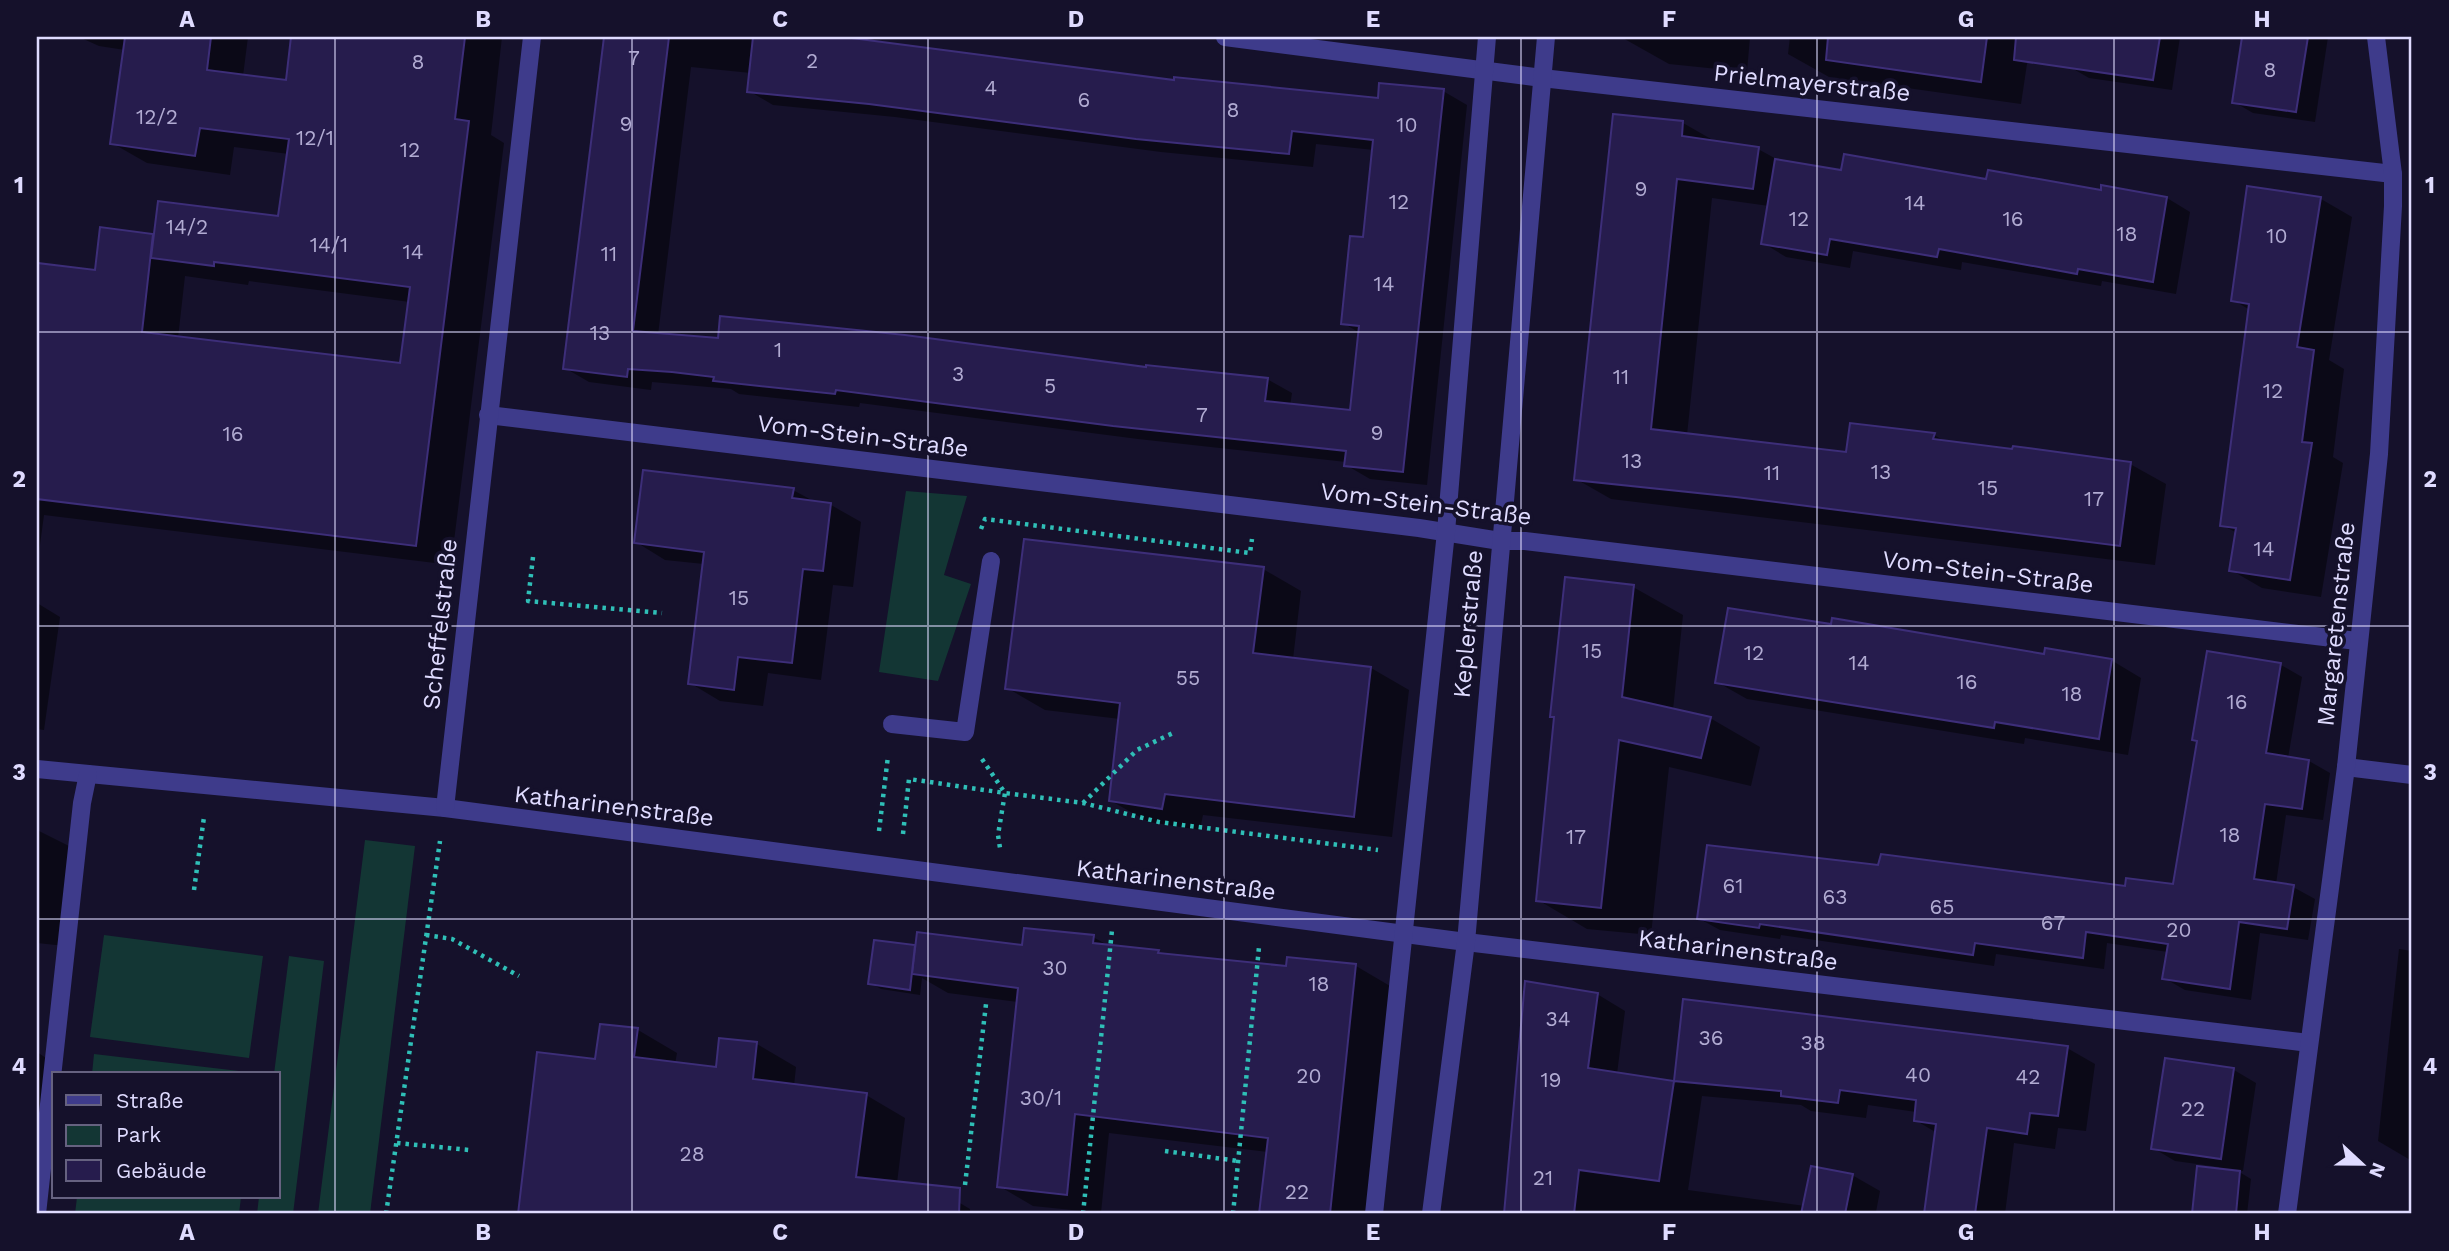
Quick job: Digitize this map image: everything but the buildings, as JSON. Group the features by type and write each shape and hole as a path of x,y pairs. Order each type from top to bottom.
{"street":[{"name":"Scheffelstraße","path":"445,808 532,37"},
{"name":"Prielmayerstraße","path":"1225,37 1542,78 2393,174"},
{"name":"Keplerstraße","path":"1374,1214 1446,532 1487,37"},
{"name":"Keplerstraße","path":"1431,1214 1466,942 1546,37"},
{"name":"Margaretenstraße","path":"2287,1214 2346,767 2357,641 2379,454 2393,174 2376,37"},
{"name":"Vom-Stein-Straße","path":"488,415 1446,532 1500,541 1539,542 2357,641"},
{"path":"892,724 965,732 991,561"},
{"path":"2346,767 2412,775"},
{"name":"Katharinenstraße","path":"37,769 445,808 1466,942 2309,1042"},
{"path":"53,1072 82,803 88,774"},
{"path":"37,1214 52,1077"}],"path":[{"path":"975,541 985,519 1250,553"},
{"path":"533,557 528,601 662,613"},
{"path":"877,839 892,724"},
{"path":"965,732 1005,793 998,835"},
{"path":"1083,803 1137,750 1173,733"},
{"path":"902,842 909,779 1083,803 1159,822 1384,850"},
{"path":"386,1214 445,808"},
{"path":"194,890 204,816"},
{"path":"1083,1214 1112,922"},
{"path":"426,935 452,939 519,976"},
{"path":"1233,1214 1260,942"},
{"path":"965,1185 986,1004"},
{"path":"397,1143 469,1150"},
{"path":"1165,1151 1238,1161"}],"green space":[{"path":"906,491 967,496 944,575 971,584 938,681 879,672"},
{"path":"365,840 415,846 370,1214 318,1214"},
{"path":"104,935 263,956 249,1058 90,1037"},
{"path":"289,956 324,961 293,1214 257,1214 259,1198 280,1198 280,1072 274,1072"},
{"path":"94,1054 247,1072 92,1072"},
{"path":"77,1198 241,1198 239,1214 75,1214"}]}
